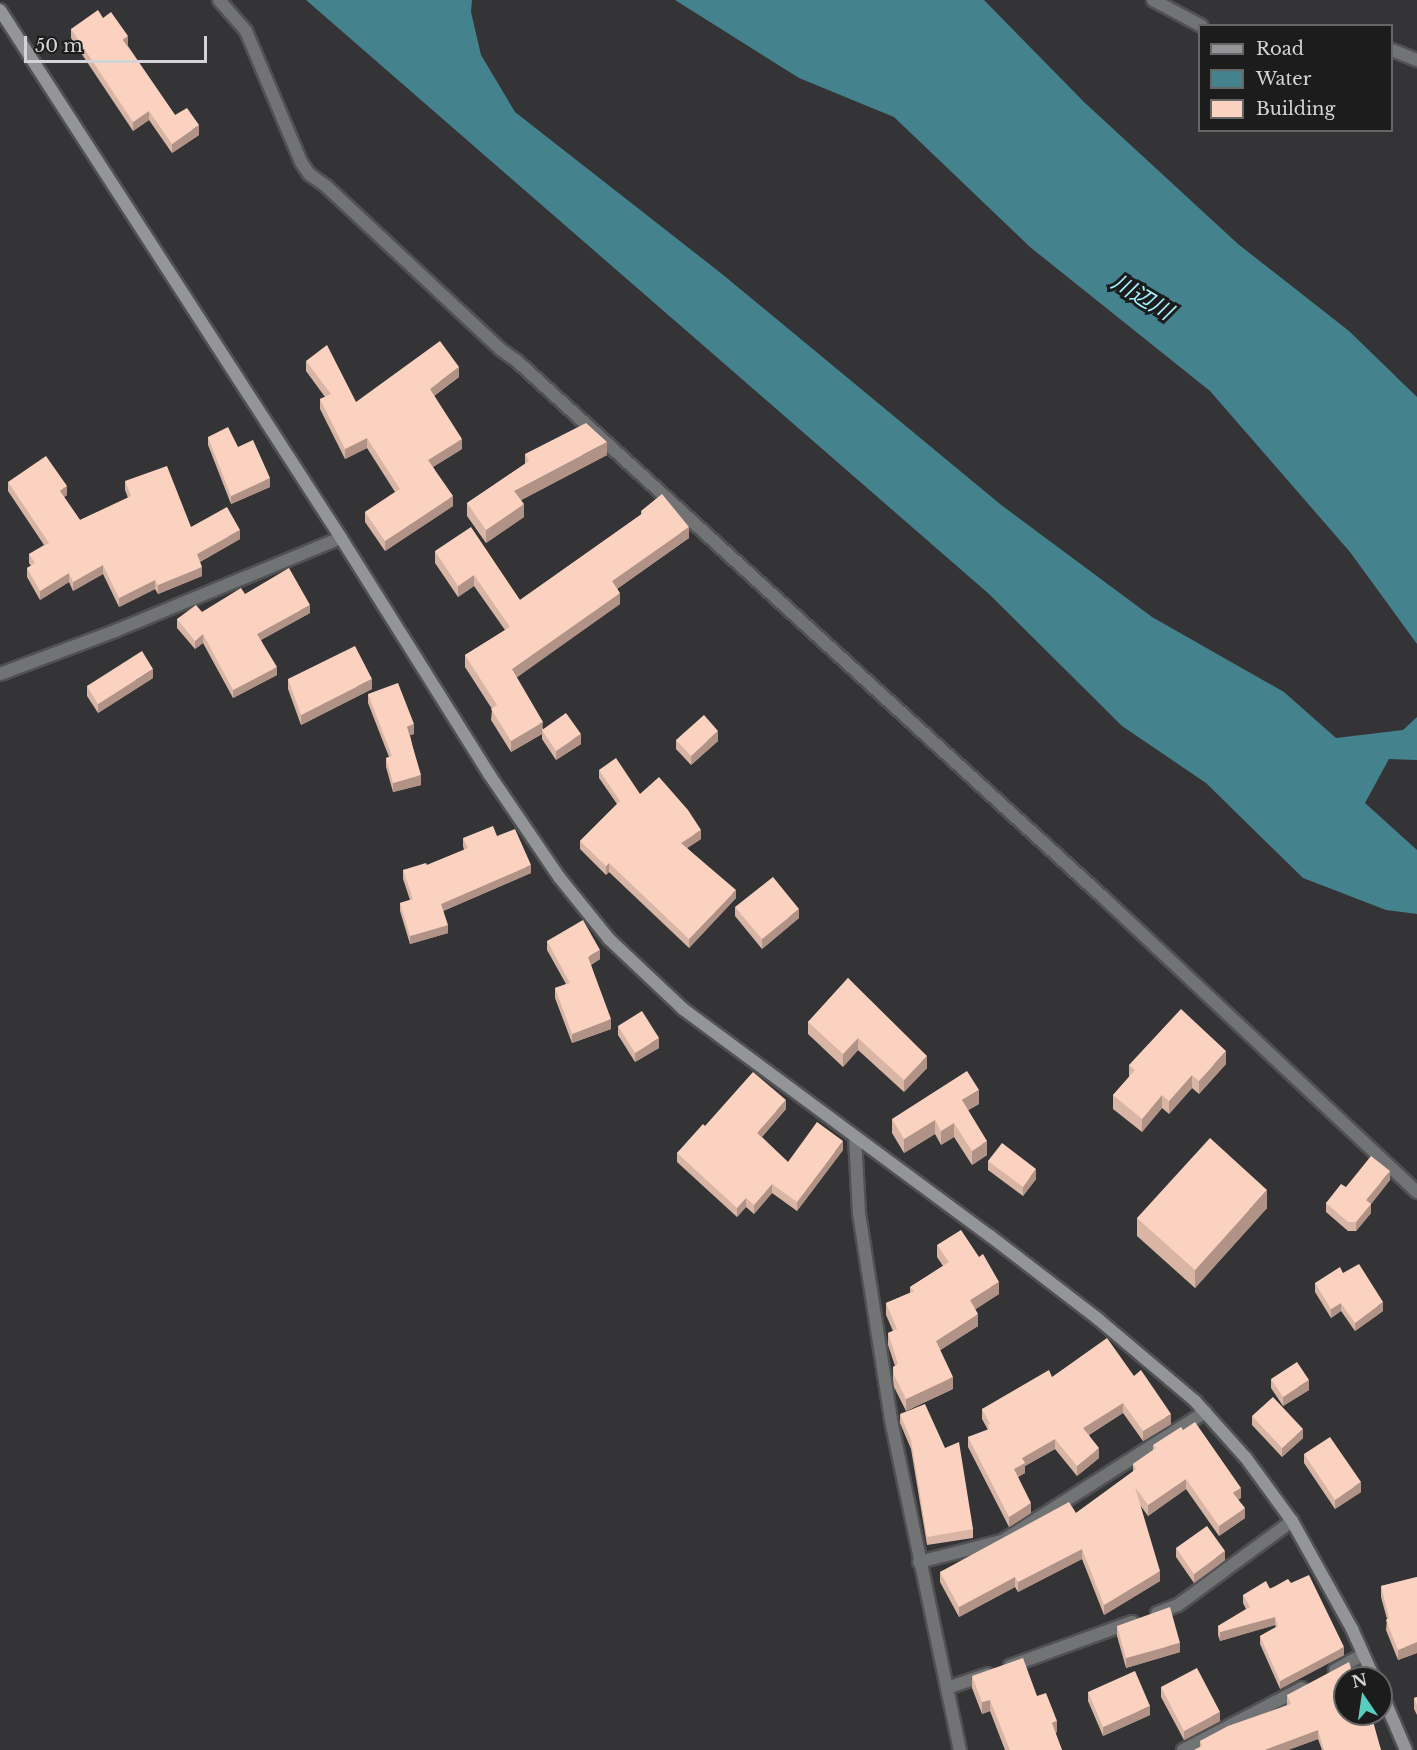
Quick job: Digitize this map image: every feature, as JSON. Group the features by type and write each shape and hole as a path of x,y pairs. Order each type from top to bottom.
{"street":[{"path":"219,0 246,31 301,162 309,174 326,186 500,349 517,361 1096,891 1417,1192"},
{"path":"1153,0 1198,24"},
{"path":"0,10 341,538 495,783 559,877 609,939 683,1009 990,1236 1098,1319 1205,1412 1246,1458 1292,1521 1352,1629 1368,1666"},
{"path":"1393,50 1417,60"},
{"path":"0,674 341,538"},
{"path":"855,1137 859,1213 891,1420 960,1750"},
{"path":"919,1562 1002,1541 1205,1412"},
{"path":"947,1688 1178,1605 1292,1521"},
{"path":"1183,1750 1362,1655"},
{"path":"1393,1720 1406,1750"}],"water":[{"path":"306,0 472,0 471,12 481,55 515,112 722,274 1000,504 1152,617 1284,692 1336,738 1403,730 1417,717 1417,760 1389,759 1365,803 1417,850 1417,914 1386,910 1303,878 1206,783 1122,726 989,594"},
{"name":"川辺川","path":"675,0 984,0 1084,102 1238,244 1349,331 1417,397 1417,644 1350,552 1210,391 1030,247 894,117 799,78"}],"building":[{"path":"98,10 103,18 111,12 128,36 123,40 175,115 187,108 199,125 172,144 149,111 133,122 71,29"},
{"path":"440,341 459,367 430,389 462,439 428,460 453,496 385,541 365,512 400,489 367,438 345,449 320,399 331,394 306,361 327,345 356,402"},
{"path":"586,423 607,442 514,491 524,504 486,530 467,503 529,461 525,454"},
{"path":"228,427 238,447 253,440 270,478 231,496 208,437"},
{"path":"46,456 67,486 60,491 80,520 131,496 125,481 167,466 191,527 227,507 240,530 197,554 202,567 158,585 155,580 119,598 103,565 73,582 69,573 40,591 27,568 35,563 29,554 49,543 8,482"},
{"path":"662,494 689,527 612,581 620,593 512,669 543,722 511,741 491,709 497,705 465,655 510,627 474,575 458,586 435,551 471,527 520,600 643,513 641,511"},
{"path":"289,568 310,605 257,634 277,667 233,690 203,634 195,641 177,619 196,605 202,612 241,588 245,594"},
{"path":"355,646 372,679 301,715 288,679"},
{"path":"142,651 153,669 98,704 87,686"},
{"path":"398,683 414,724 407,727 421,775 393,783 386,758 392,756 368,694"},
{"path":"566,713 581,734 556,751 542,730"},
{"path":"704,715 718,731 691,756 676,740"},
{"path":"616,758 640,794 659,777 688,810 701,830 681,843 736,890 689,939 609,863 606,866 580,841 620,801 599,770"},
{"path":"493,826 497,836 515,829 531,865 441,904 448,925 410,936 400,903 413,899 403,870 426,863 427,865 468,848 463,838"},
{"path":"773,877 799,909 762,939 735,907"},
{"path":"583,920 600,950 588,957 611,1019 572,1034 555,988 570,983 547,941"},
{"path":"848,978 927,1056 904,1080 858,1038 843,1054 808,1022"},
{"path":"1181,1009 1226,1051 1199,1081 1192,1075 1169,1101 1162,1095 1142,1119 1113,1095 1135,1070 1129,1065"},
{"path":"642,1011 659,1038 635,1053 618,1026"},
{"path":"967,1071 979,1090 962,1100 987,1141 972,1151 954,1123 941,1131 935,1120 904,1139 892,1119"},
{"path":"753,1072 786,1100 757,1133 788,1162 817,1122 843,1141 797,1202 772,1184 754,1205 746,1198 737,1208 677,1153 703,1124 705,1126"},
{"path":"1210,1138 1267,1190 1195,1270 1137,1218"},
{"path":"1002,1143 1036,1169 1023,1187 988,1161"},
{"path":"1371,1156 1390,1171 1366,1200 1371,1204 1356,1222 1348,1222 1326,1203 1341,1184 1346,1187"},
{"path":"961,1230 979,1257 983,1254 999,1282 970,1300 978,1314 936,1341 953,1377 906,1399 894,1375 893,1367 898,1364 888,1333 897,1329 886,1303 914,1291 910,1287 949,1262 937,1245"},
{"path":"1359,1264 1383,1302 1355,1323 1341,1303 1331,1309 1315,1283 1340,1267 1343,1273"},
{"path":"1107,1338 1134,1376 1141,1370 1171,1414 1143,1431 1123,1403 1083,1428 1099,1448 1077,1466 1055,1439 1022,1458 1025,1463 1014,1469 1031,1503 1009,1517 968,1437 989,1429 990,1424 982,1409 1049,1370 1052,1377"},
{"path":"1297,1362 1309,1380 1283,1397 1271,1379"},
{"path":"1273,1397 1303,1429 1282,1448 1252,1416"},
{"path":"925,1404 945,1448 959,1442 973,1529 927,1537 911,1440 900,1414"},
{"path":"1195,1422 1241,1488 1233,1493 1245,1508 1219,1526 1186,1479 1148,1505 1135,1487 1160,1571 1104,1605 1082,1549 1018,1582 1015,1577 959,1607 940,1572 1069,1502 1076,1513 1136,1469 1133,1464 1156,1448 1153,1445 1181,1427 1183,1430"},
{"path":"1330,1437 1361,1482 1335,1500 1304,1454"},
{"path":"1207,1526 1225,1551 1194,1574 1176,1548"},
{"path":"1309,1575 1344,1647 1280,1681 1260,1636 1278,1626 1275,1617 1220,1632 1218,1626 1250,1607 1243,1595 1266,1581 1270,1589 1288,1579 1291,1583"},
{"path":"1417,1577 1417,1642 1398,1650 1386,1620 1389,1618 1381,1586"},
{"path":"1170,1607 1180,1643 1126,1658 1117,1626"},
{"path":"1023,1658 1037,1696 1046,1693 1057,1721 1052,1723 1062,1750 1010,1750 990,1700 982,1702 972,1676"},
{"path":"1197,1668 1220,1712 1184,1731 1161,1687"},
{"path":"1135,1671 1150,1706 1103,1727 1088,1692"},
{"path":"1333,1671 1333,1726 1374,1726 1381,1750 1324,1750 1318,1730 1264,1750 1194,1750 1202,1746 1200,1741 1228,1726 1291,1704 1287,1695"}]}
